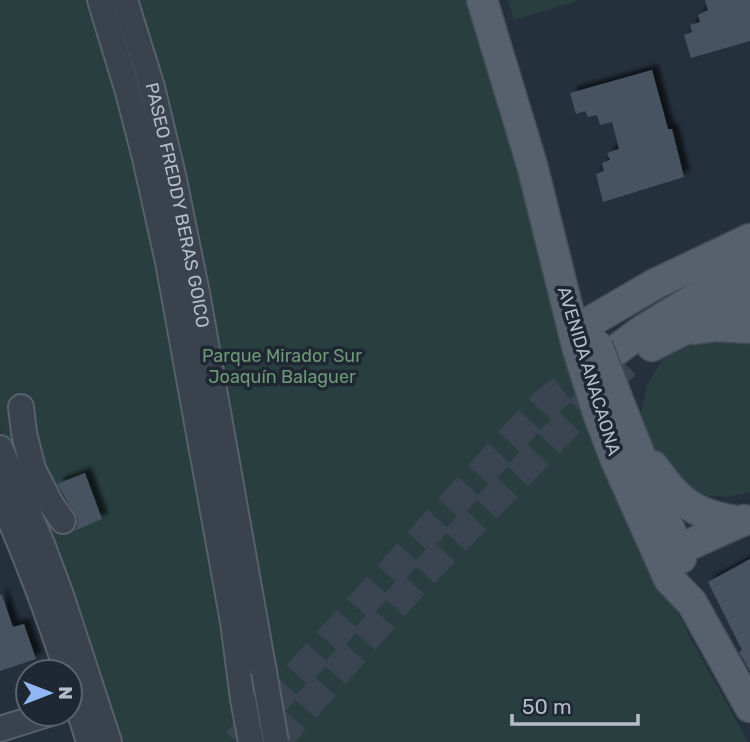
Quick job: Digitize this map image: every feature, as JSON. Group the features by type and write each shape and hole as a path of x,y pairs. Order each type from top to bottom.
{"main road":[{"name":"AVENIDA ANACAONA","path":"482,0 531,165 597,346 610,412 614,458 750,707"},
{"path":"597,346 655,284 750,239"},
{"path":"597,346 643,330 750,265"},
{"path":"597,346 653,345 750,296"},
{"path":"680,331 716,326 750,328"},
{"name":"AVENIDA ANACAONA","path":"610,412 636,445 673,564"},
{"path":"636,445 671,490 686,503 703,513 747,524"},
{"path":"673,564 747,524"}],"street":[{"name":"PASEO FREDDY BERAS GOICO","path":"100,0 145,158 167,261 233,622 251,742"},
{"name":"PASEO FREDDY BERAS GOICO","path":"125,0 152,87 200,306 276,742"},
{"path":"21,407 24,433 12,483 42,544 61,595 71,658"},
{"path":"0,447 12,483 33,574 62,658"},
{"path":"12,483 51,504 63,521"},
{"path":"84,707 109,742"},
{"path":"84,722 89,742"}],"green space":[{"name":"Parque Mirador Sur Joaquín Balaguer","path":"0,0 465,0 594,426 658,573 748,742 118,742 45,529 0,428"},
{"path":"508,0 581,0 514,20"},
{"path":"708,336 750,341 750,492 728,497 701,495 676,483 644,440 641,412 647,385 661,362 682,345"}],"building":[{"path":"705,0 750,0 750,41 691,58 684,35 692,32 690,25 700,22 698,15 708,10"},
{"path":"652,70 668,129 672,129 684,177 603,202 596,174 604,171 602,163 610,160 607,153 619,149 612,122 600,125 597,115 588,117 585,111 576,114 570,93"},
{"path":"85,473 102,519 74,531 78,519 57,484"},
{"path":"750,559 750,671 708,582"},
{"path":"2,595 13,627 24,624 36,658 14,658 14,666 0,671"}],"tunnel":[{"path":"237,742 543,405 603,359"},
{"path":"275,742 414,583 625,364"}]}
